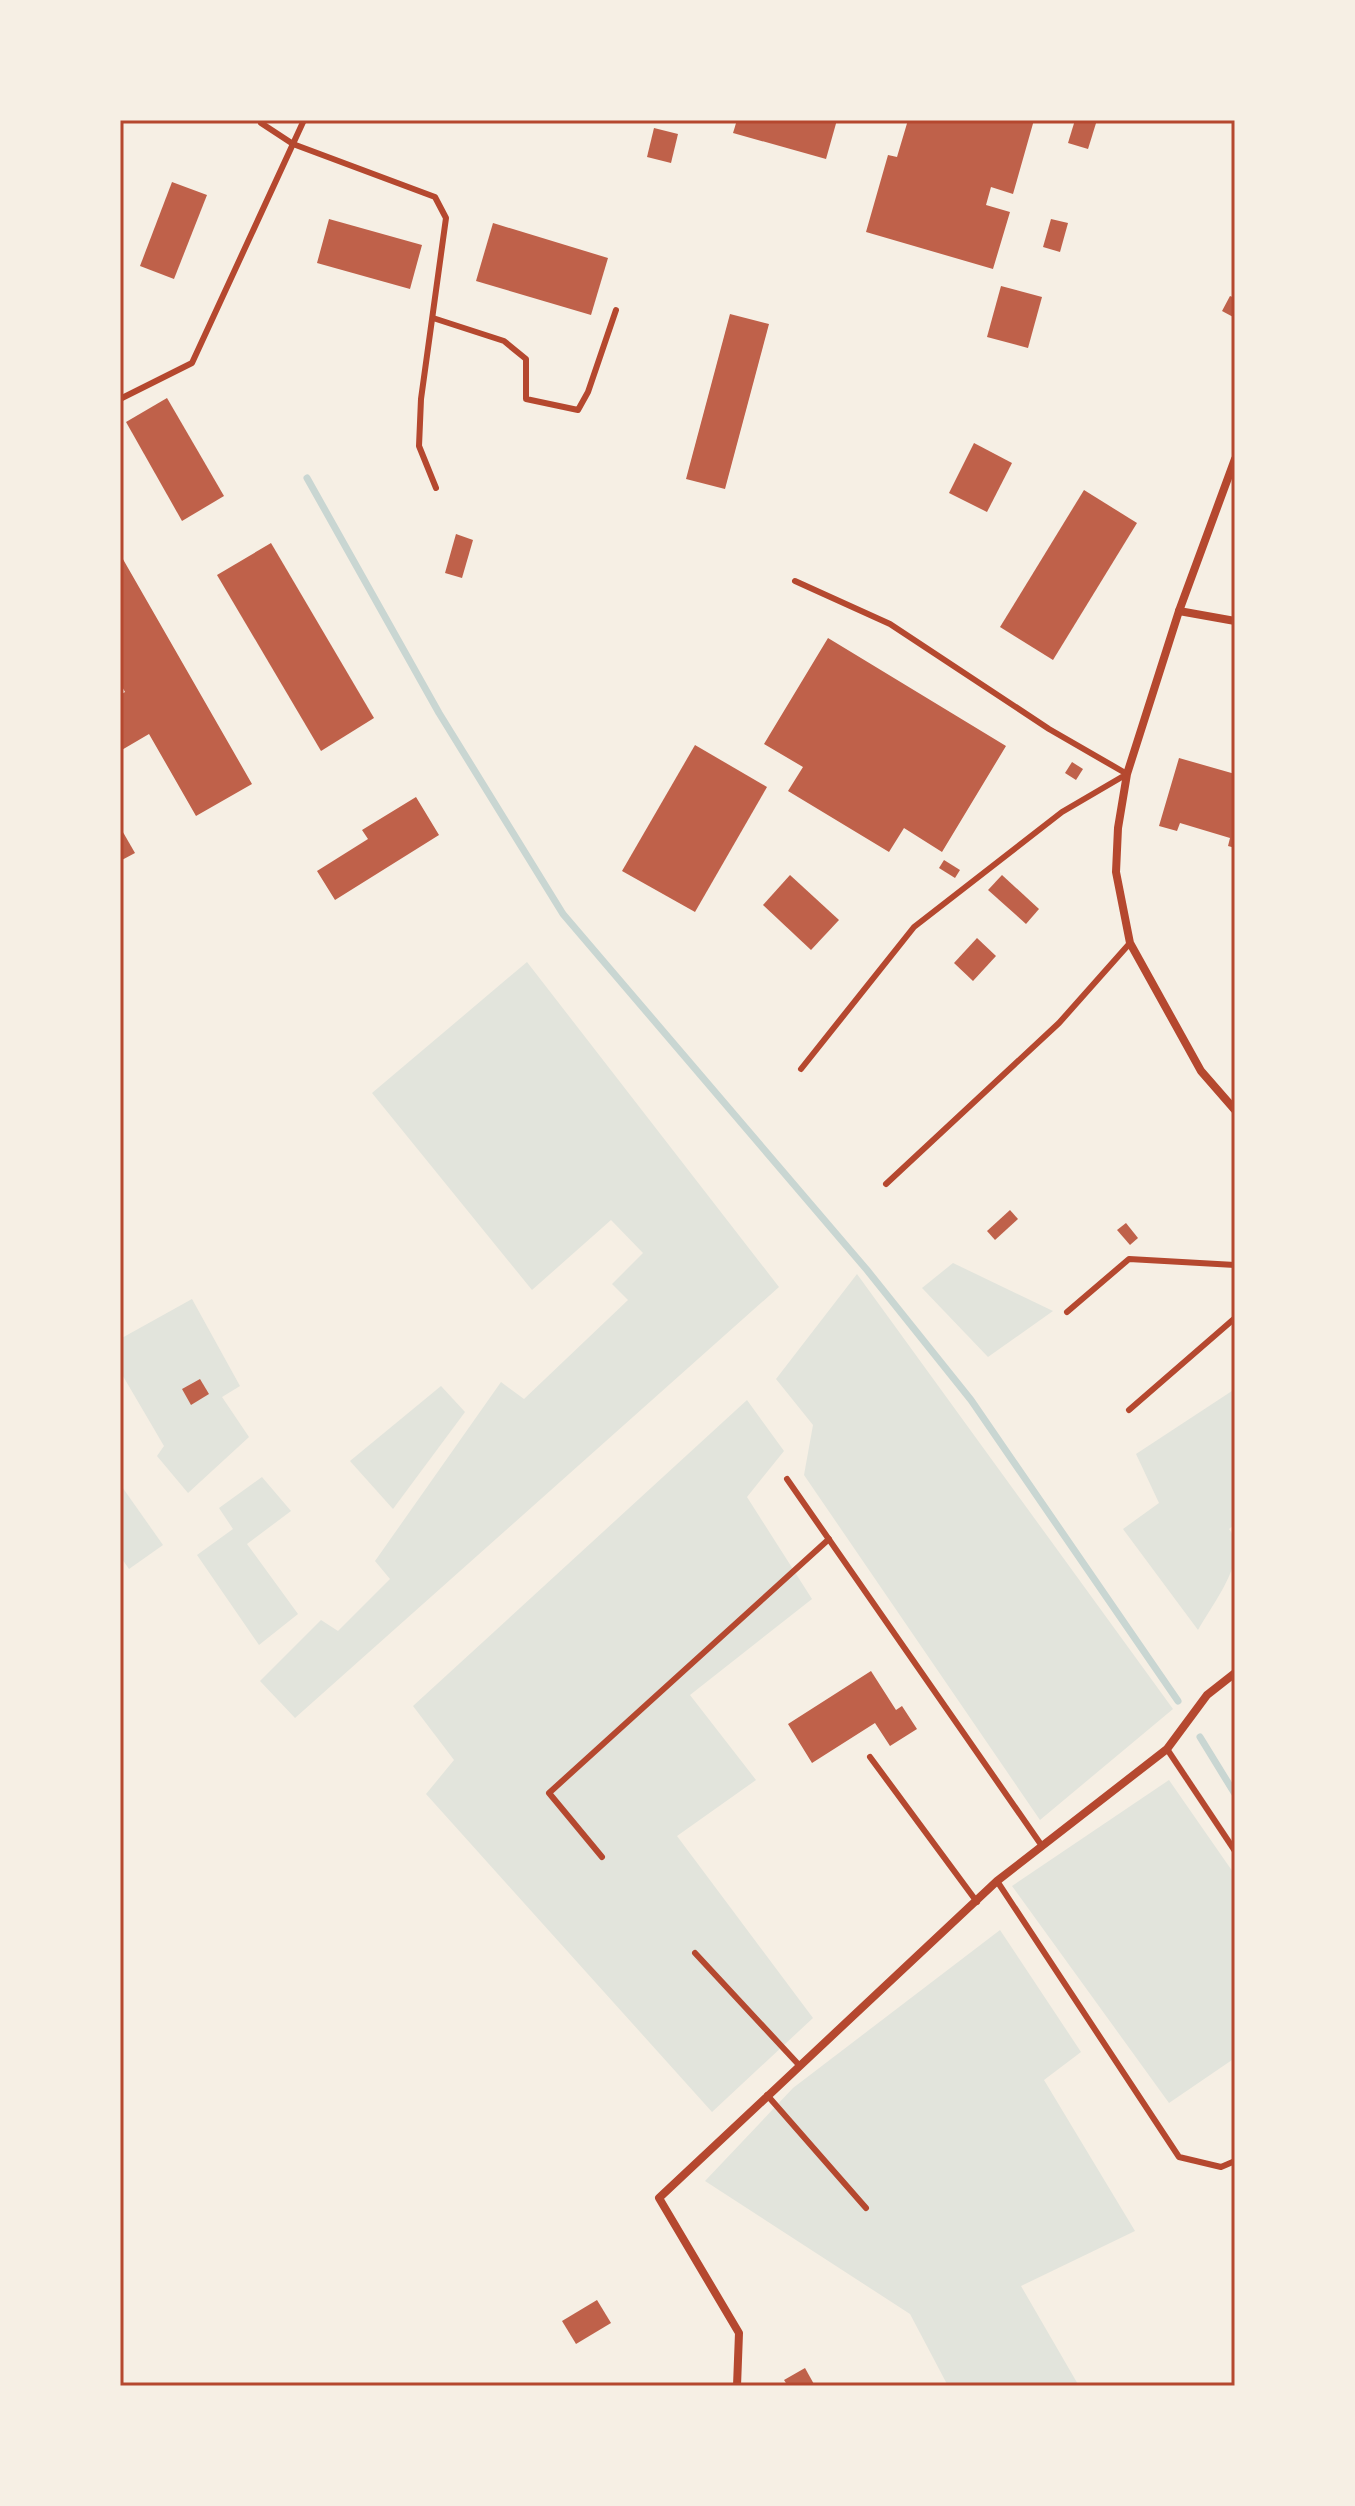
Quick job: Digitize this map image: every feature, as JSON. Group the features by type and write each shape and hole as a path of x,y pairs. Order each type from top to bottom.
{"street":[{"path":"1235,459 1179,611 1127,774 1118,828 1116,872 1130,943 1201,1071 1235,1110"},
{"path":"1179,611 1235,621"},
{"path":"737,2386 739,2333 659,2198 997,1881 1167,1749 1207,1695 1235,1673"}],"lane":[{"path":"120,399 192,363 304,120"},
{"path":"261,123 293,144 435,197 446,218 421,399 419,446 436,488"},
{"path":"433,318 504,341 526,359 526,399 578,410 588,392 616,310"},
{"path":"795,581 890,624 1049,729 1127,774 1062,812 914,927 801,1069"},
{"path":"886,1184 1059,1023 1130,943"},
{"path":"1067,1312 1129,1259 1235,1265"},
{"path":"1129,1410 1235,1318"},
{"path":"787,1479 1042,1846"},
{"path":"602,1857 549,1793 829,1539"},
{"path":"1167,1749 1235,1851"},
{"path":"870,1757 977,1902"},
{"path":"997,1881 1179,2157 1221,2167 1235,2161"},
{"path":"695,1953 799,2065"},
{"path":"767,2095 866,2208"}],"shaded area":[{"path":"527,962 779,1287 295,1718 260,1681 321,1620 338,1631 390,1579 375,1561 501,1382 524,1399 628,1300 612,1284 643,1253 611,1220 532,1290 372,1093"},
{"path":"953,1263 1053,1311 988,1357 922,1288"},
{"path":"857,1274 1173,1709 1040,1820 804,1475 813,1425 776,1379"},
{"path":"192,1299 240,1386 222,1397 249,1437 188,1493 157,1456 164,1446 120,1371 120,1339"},
{"path":"441,1386 465,1412 393,1509 350,1461"},
{"path":"1235,1389 1235,1524 1229,1529 1235,1541 1233,1567 1198,1630 1123,1529 1159,1503 1136,1454"},
{"path":"747,1400 784,1451 747,1497 812,1599 690,1695 756,1780 677,1836 813,2018 712,2112 426,1794 454,1760 413,1706"},
{"path":"262,1477 291,1511 247,1544 298,1614 259,1645 197,1555 233,1529 219,1508"},
{"path":"120,1484 163,1545 129,1569 120,1556"},
{"path":"1169,1780 1235,1875 1235,2065 1232,2060 1169,2103 1012,1886"},
{"path":"1000,1930 1081,2052 1044,2080 1135,2231 1021,2286 1079,2386 948,2386 910,2314 705,2181 793,2088"}],"building":[{"path":"737,120 837,120 826,159 733,133"},
{"path":"908,120 1034,120 1013,194 991,187 986,205 1010,212 993,269 866,232 888,155 897,157"},
{"path":"1075,120 1097,120 1088,149 1068,143"},
{"path":"654,128 678,134 671,163 647,157"},
{"path":"172,182 207,195 174,279 140,266"},
{"path":"329,219 422,245 410,289 317,263"},
{"path":"1051,219 1068,223 1060,252 1043,247"},
{"path":"493,223 608,258 591,315 476,281"},
{"path":"1001,286 1042,297 1028,348 987,337"},
{"path":"1230,296 1235,298 1235,318 1222,311"},
{"path":"730,314 769,324 725,489 686,479"},
{"path":"167,398 224,496 182,521 126,422"},
{"path":"974,443 1012,463 987,512 949,493"},
{"path":"1084,490 1137,523 1053,660 1000,627"},
{"path":"456,534 473,540 462,578 445,573"},
{"path":"271,543 374,718 321,751 217,575"},
{"path":"120,554 252,784 196,816 149,734 120,751 120,695 125,692 120,683"},
{"path":"828,638 1006,746 942,852 904,828 889,852 788,791 803,767 764,744"},
{"path":"695,745 767,787 695,912 622,871"},
{"path":"1179,758 1235,774 1235,848 1228,846 1230,838 1180,823 1177,831 1159,826"},
{"path":"1072,762 1083,769 1076,780 1065,773"},
{"path":"416,797 439,835 335,900 317,871 368,839 362,830"},
{"path":"120,827 135,853 120,861"},
{"path":"944,860 960,870 955,878 939,868"},
{"path":"790,875 839,920 811,950 763,905"},
{"path":"1002,875 1039,909 1026,924 988,890"},
{"path":"977,938 996,956 973,981 954,963"},
{"path":"1010,1210 1018,1219 995,1240 987,1231"},
{"path":"1126,1223 1138,1238 1130,1245 1117,1230"},
{"path":"200,1379 209,1394 191,1405 182,1389"},
{"path":"871,1671 896,1710 902,1706 917,1729 890,1746 875,1723 812,1763 788,1724"},
{"path":"597,2300 611,2323 576,2344 562,2321"},
{"path":"805,2368 815,2386 788,2386 784,2380"}],"waterway":[{"path":"307,478 439,713 563,914 867,1270 971,1400 1178,1701"},
{"path":"1200,1737 1235,1794"}]}
